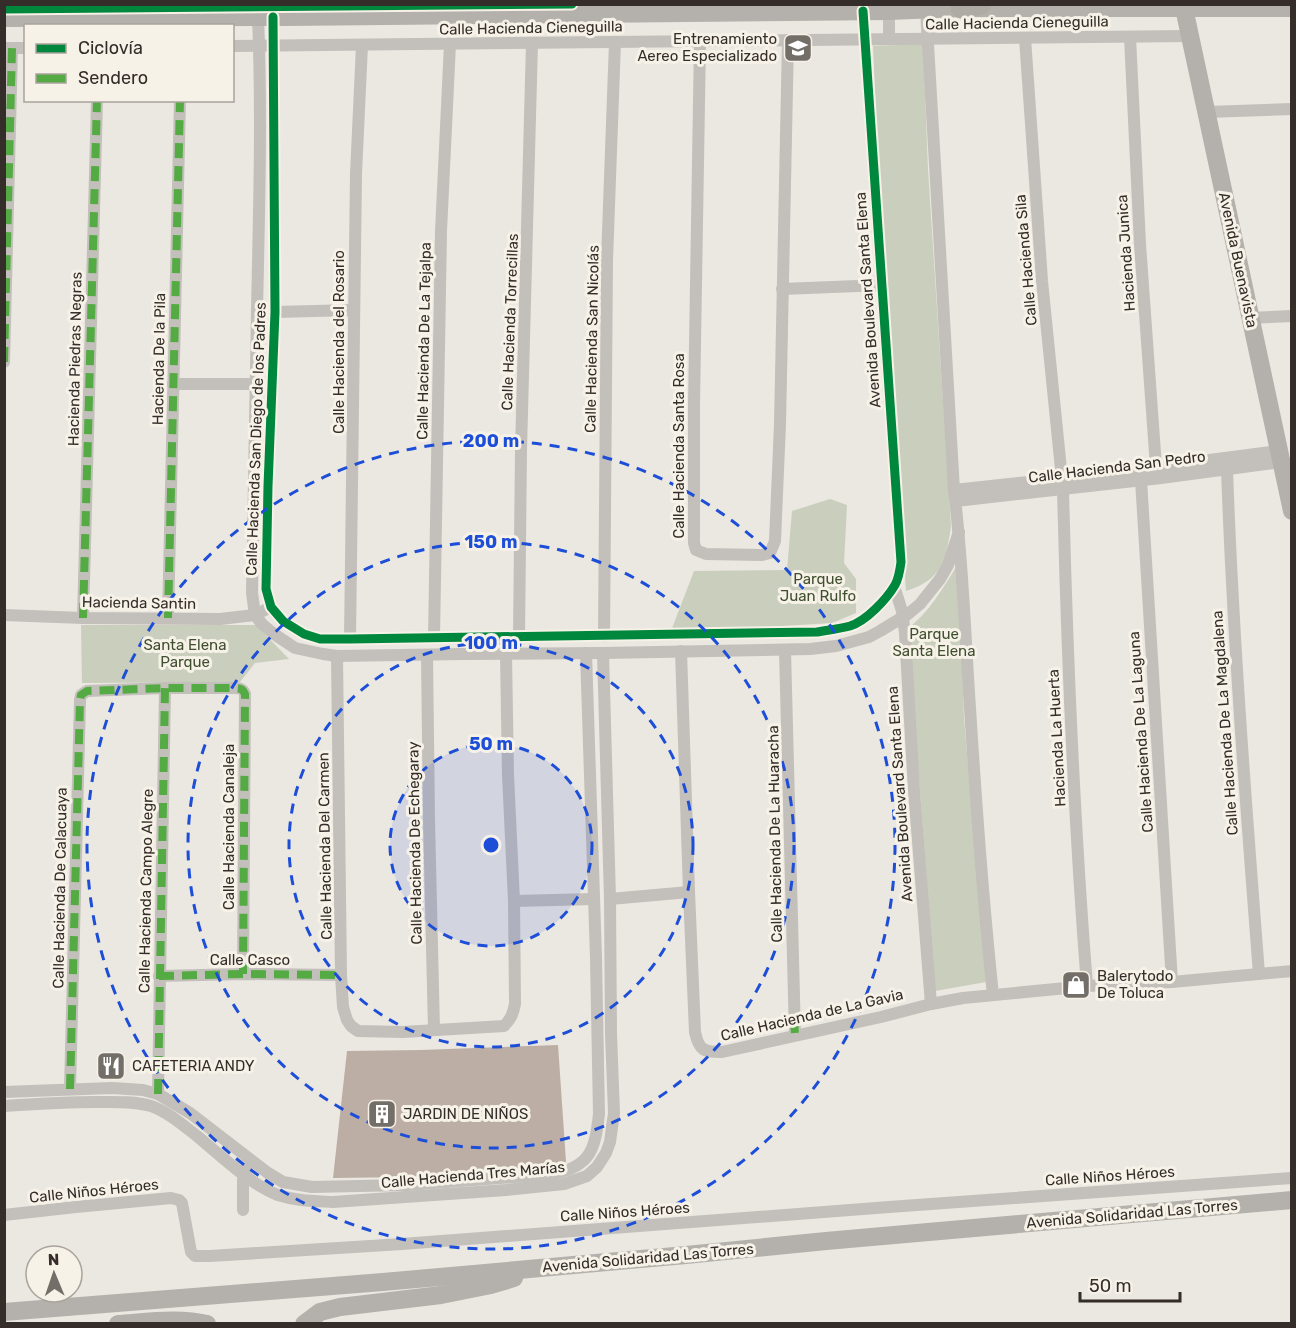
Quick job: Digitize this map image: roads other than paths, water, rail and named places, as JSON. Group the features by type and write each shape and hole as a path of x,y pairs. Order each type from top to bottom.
{"main road":[{"path":"4,18 889,11 971,6 1292,8"},
{"name":"Avenida Buenavista","path":"1184,9 1292,511"},
{"name":"Avenida Solidaridad Las Torres","path":"4,1312 686,1256 826,1240 1292,1200"},
{"path":"304,1323 320,1312 340,1306 441,1295 491,1285 547,1268"},
{"path":"118,1323 178,1320 207,1323"}],"street":[{"path":"926,10 955,495 993,995"},
{"name":"Avenida Boulevard Santa Elena","path":"863,11 901,562 894,586 905,633 914,791 931,1004"},
{"path":"889,11 889,39"},
{"name":"Calle Hacienda San Diego de los Padres","path":"265,17 274,46 275,312 266,589 271,607"},
{"name":"Calle Hacienda San Diego de los Padres","path":"255,615 252,593 259,214 259,46 265,17"},
{"name":"Calle Hacienda Cieneguilla","path":"234,46 1190,36"},
{"name":"Hacienda Junica","path":"1130,37 1140,244 1156,467"},
{"name":"Calle Hacienda Sila","path":"1025,38 1042,281 1062,484"},
{"name":"Calle Hacienda Santa Rosa","path":"700,41 694,543 696,550 700,552 762,555 770,553 775,541 780,424 788,40"},
{"name":"Calle Hacienda San Nicolás","path":"604,636 607,260 615,42"},
{"name":"Calle Hacienda Torrecillas","path":"519,637 521,450 532,43"},
{"name":"Calle Hacienda De La Tejalpa","path":"434,638 441,231 450,44"},
{"name":"Calle Hacienda del Rosario","path":"351,639 356,174 362,45"},
{"path":"4,362 8,48 24,48"},
{"name":"Hacienda Piedras Negras","path":"83,618 97,102"},
{"name":"Hacienda De la Pila","path":"168,618 180,102"},
{"path":"1206,112 1292,110"},
{"path":"259,214 275,214"},
{"path":"782,289 883,285"},
{"path":"275,312 354,310"},
{"path":"1250,318 1292,316"},
{"path":"173,384 255,384"},
{"path":"253,453 270,451"},
{"name":"Calle Hacienda San Pedro","path":"955,495 1102,479 1156,467 1280,457"},
{"name":"Calle Hacienda San Pedro","path":"1102,479 1141,480 1227,470 1280,457"},
{"name":"Calle Hacienda De La Magdalena","path":"1227,470 1233,618 1259,974"},
{"name":"Calle Hacienda De La Laguna","path":"1141,480 1172,981"},
{"name":"Hacienda La Huerta","path":"1062,484 1067,641 1087,986"},
{"path":"255,615 261,624 295,648 338,656 785,650 836,646 880,632 920,604 948,565 959,532"},
{"path":"271,607 283,621 304,634 320,639 817,632 851,626 867,617 894,586"},
{"name":"Hacienda Santin","path":"4,615 220,619 255,615 271,607"},
{"path":"722,633 724,650"},
{"path":"463,638 464,654"},
{"name":"Calle Hacienda De La Huaracha","path":"785,650 795,1035"},
{"name":"Calle Hacienda de La Gavia","path":"681,651 695,1032 699,1045 707,1052 722,1052 931,1004 993,995 1292,971"},
{"path":"586,653 599,1114 597,1133 587,1158 597,1167 610,1142 614,1113 603,653"},
{"path":"435,1030 504,1026 513,1014 515,1004 506,654"},
{"name":"Calle Hacienda De Echegaray","path":"426,655 435,1030"},
{"name":"Calle Hacienda Del Carmen","path":"338,656 343,1007 347,1020 358,1030 403,1032 435,1030"},
{"name":"Calle Hacienda Canaleja","path":"165,688 233,688 242,690 245,694 243,974"},
{"name":"Calle Hacienda De Calacuaya","path":"70,1089 81,695 87,691 165,688"},
{"name":"Calle Hacienda Campo Alegre","path":"158,1094 165,688"},
{"path":"591,820 607,818"},
{"path":"610,899 689,892"},
{"path":"514,901 594,899"},
{"path":"596,958 610,959"},
{"name":"Calle Casco","path":"159,976 341,975"},
{"name":"Calle Hacienda Tres Marías","path":"4,1106 70,1089 131,1089 158,1094 190,1113 250,1160 283,1182 312,1187 407,1185 554,1174 571,1169 587,1158"},
{"name":"Calle Hacienda Tres Marías","path":"4,1092 28,1098 135,1103 152,1106 177,1120 265,1188 283,1196 304,1201 333,1202 554,1185 587,1176 597,1167"},
{"path":"243,1210 243,1180 250,1160"},
{"name":"Calle Niños Héroes","path":"4,1215 171,1198 182,1203 191,1251 195,1256 210,1256 402,1244 1292,1178"}],"place":[{"name":"Entrenamiento Aereo Especializado","path":"798,48"},
{"name":"Balerytodo De Toluca","path":"1076,985"},
{"name":"CAFETERIA ANDY","path":"111,1066"},
{"name":"JARDIN DE NIÑOS","path":"382,1114"}],"park label":[{"name":"Parque Juan Rulfo","path":"818,588"},
{"name":"Parque Santa Elena","path":"934,642"},
{"name":"Santa Elena Parque","path":"185,654"}]}
